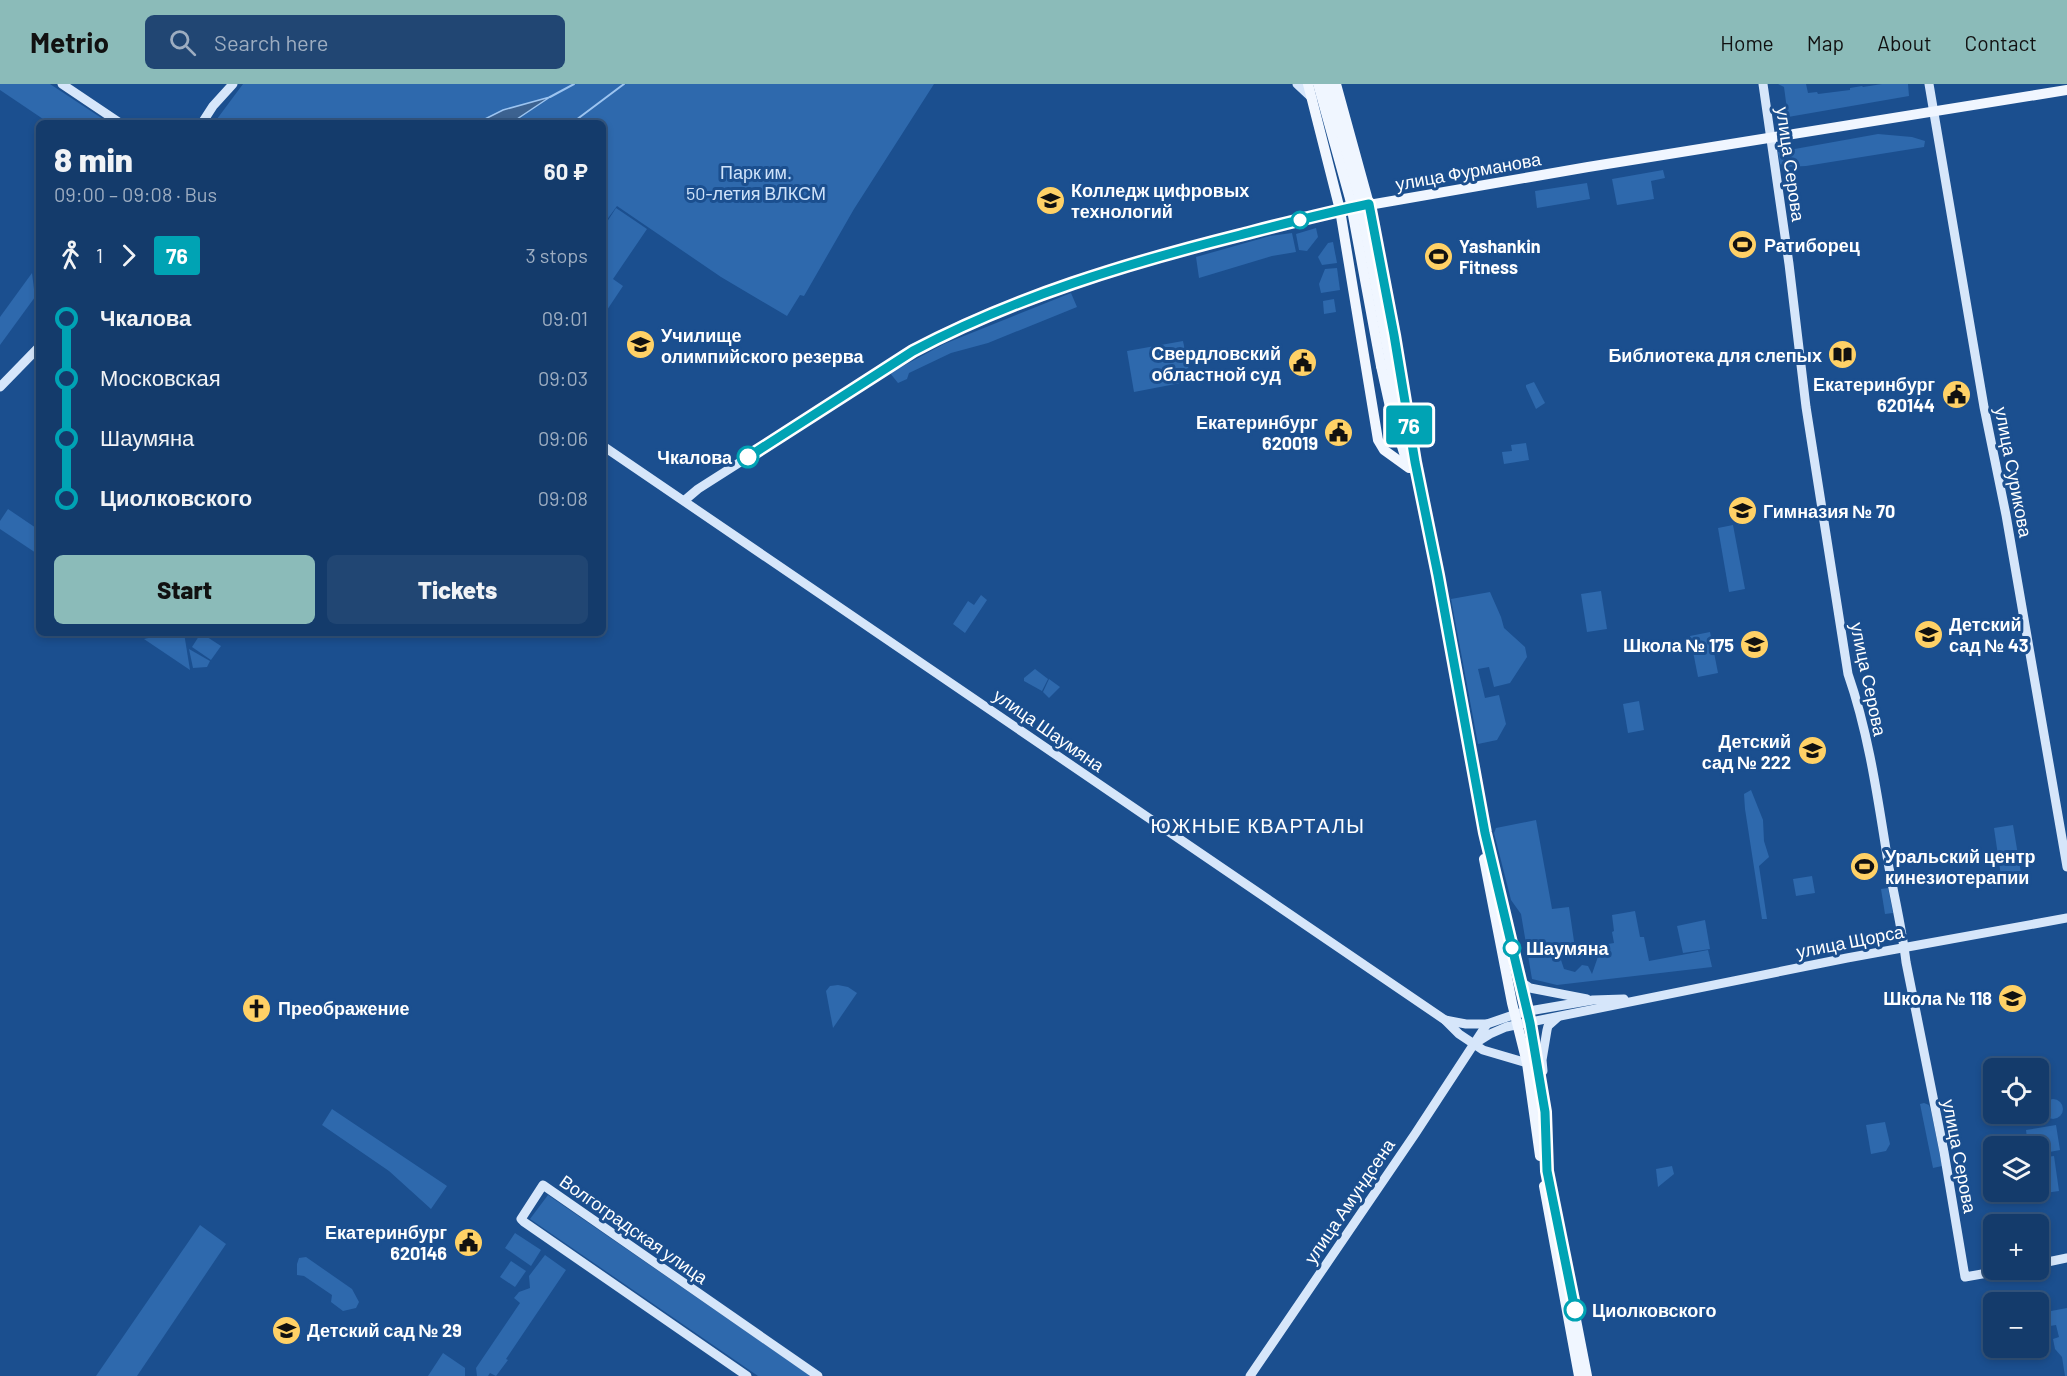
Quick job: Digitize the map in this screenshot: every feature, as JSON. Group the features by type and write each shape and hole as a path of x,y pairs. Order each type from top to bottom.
{"main road":[{"path":"1308,84 1340,210 1378,440 1384,450 1412,465"},
{"path":"1318,84 1350,199 1385,364 1398,406 1437,568 1485,833 1521,982 1527,1063 1549,1216 1579,1376"},
{"path":"1327,84 1359,197 1385,364"},
{"path":"1336,84 1369,204 1394,335 1412,465 1468,775 1512,1003 1523,1018 1545,1112 1547,1171 1587,1376"},
{"name":"улица Фурманова","path":"1340,210 2067,90"}],"street":[{"path":"63,84 116,120"},
{"path":"204,120 213,106 234,84"},
{"path":"1297,84 1312,98"},
{"name":"улица Серова","path":"1763,84 1804,374 1806,407 1848,674 1868,752 1924,1059 1944,1152 1965,1277 1983,1274"},
{"name":"улица Сурикова","path":"1929,84 2067,867"},
{"name":"улица Фурманова","path":"685,501 698,489 913,351 941,336 1036,297 1113,269 1340,210"},
{"path":"0,387 36,350"},
{"name":"улица Шаумяна","path":"606,448 1445,1020 1474,1044 1495,1054 1527,1063"},
{"name":"улица Щорса","path":"1474,1044 1523,1018 1559,1017 1640,999 2067,918"},
{"path":"1521,982 1530,988 1593,1000"},
{"name":"улица Щорса","path":"1487,1024 1523,1018 1593,1000 1640,999"},
{"path":"1545,1112 1548,1101 1542,1060 1543,1052 1548,1026 1559,1017"},
{"path":"1445,1020 1466,1024 1487,1024"},
{"path":"1474,1044 1487,1024"},
{"name":"улица Амундсена","path":"1250,1376 1474,1044"},
{"name":"Волгоградская улица","path":"747,1376 521,1219 543,1185 818,1376"},
{"path":"2049,1262 2067,1258"}],"green space":[{"path":"0,84 50,84 104,120 45,120 0,90"},
{"name":"Парк им. 50-летия ВЛКСМ","path":"243,84 934,84 854,209 804,296 800,295 787,316 721,277 617,206 606,221 606,120 216,120"},
{"path":"1778,84 1806,84 1808,93 1817,92 1818,94 1862,86 1908,84 1909,96 1788,117 1784,87"},
{"path":"1878,134 1912,137 1925,141 1924,147 1806,166 1786,167 1780,164 1778,152"},
{"path":"1663,170 1665,178 1651,181 1654,199 1617,205 1612,179"},
{"path":"1587,183 1590,199 1537,208 1535,191"},
{"path":"616,208 647,229 613,279 623,286 606,312 606,223"},
{"path":"1316,228 1318,237 1307,251 1299,250 1296,234"},
{"path":"1292,233 1296,252 1272,256 1199,278 1196,257 1270,236"},
{"path":"1333,242 1337,263 1322,265 1318,257 1328,243"},
{"path":"1337,268 1340,290 1321,293 1319,284 1325,269"},
{"path":"32,273 35,297 0,345 0,317"},
{"path":"1071,293 1077,307 988,343 951,353 909,373 907,379 898,383 890,373 944,344"},
{"path":"1334,299 1336,312 1324,314 1323,301"},
{"path":"1183,341 1191,381 1134,392 1127,351"},
{"path":"1534,382 1545,403 1536,409 1526,387"},
{"path":"1526,443 1529,460 1504,464 1502,452 1512,451 1511,445"},
{"path":"8,509 36,528 36,553 0,529 0,521"},
{"path":"1733,525 1745,589 1729,592 1718,528"},
{"path":"1601,591 1607,629 1587,632 1581,594"},
{"path":"1490,592 1504,628 1525,647 1527,657 1510,683 1494,687 1489,667 1478,669 1485,698 1499,695 1506,724 1497,740 1478,744 1451,599"},
{"path":"981,595 987,600 965,633 953,624 968,601 974,605"},
{"path":"1710,632 1718,673 1698,677 1690,636"},
{"path":"157,636 184,636 190,670 144,639"},
{"path":"199,636 206,636 221,646 211,660 192,647"},
{"path":"189,649 210,661 207,667 193,668"},
{"path":"1035,669 1048,679 1042,691 1024,681 1024,678"},
{"path":"1049,679 1060,687 1049,698 1043,692"},
{"path":"1639,701 1644,730 1628,733 1623,704"},
{"path":"1751,790 1763,820 1764,841 1769,857 1759,866 1767,919 1762,919 1745,809 1744,794"},
{"path":"1536,820 1552,909 1569,907 1575,948 1571,955 1562,954 1564,969 1575,972 1582,965 1588,966 1592,974 1602,945 1614,943 1612,915 1635,911 1640,937 1644,937 1649,961 1708,950 1712,967 1557,985 1532,979 1521,914 1511,900 1494,833 1496,828"},
{"path":"2013,825 2021,873 2001,876 1994,828"},
{"path":"1812,876 1815,893 1796,896 1793,879"},
{"path":"1888,888 1893,913 1885,914 1881,889"},
{"path":"1705,920 1710,949 1683,953 1677,926"},
{"path":"830,986 848,987 857,993 833,1028 826,991"},
{"path":"2049,1100 2057,1100 2062,1105 2060,1116 2049,1118"},
{"path":"1920,1104 1929,1105 1931,1111 1942,1166 1933,1168"},
{"path":"332,1109 447,1186 431,1209 389,1171 322,1125"},
{"path":"1885,1122 1890,1144 1886,1151 1871,1154 1866,1125"},
{"path":"2056,1125 2060,1150 2049,1152 2049,1136 2027,1136 2026,1130"},
{"path":"2054,1156 2059,1191 2049,1192 2049,1157"},
{"path":"1672,1166 1674,1174 1658,1187 1656,1169"},
{"path":"548,1195 811,1376 758,1376 530,1219"},
{"path":"200,1225 226,1244 137,1376 96,1376"},
{"path":"515,1233 541,1250 531,1266 505,1248"},
{"path":"545,1255 566,1270 496,1376 490,1373 488,1376 477,1376 476,1368 520,1303 514,1298 519,1292 530,1288 529,1276"},
{"path":"306,1257 352,1289 359,1302 356,1308 343,1311 331,1302 332,1295 304,1276 297,1275 299,1258"},
{"path":"511,1261 526,1271 515,1287 500,1277"},
{"path":"2067,1308 2067,1376 2065,1376 2062,1357 2055,1349 2053,1339 2059,1337 2056,1325 2050,1326 2049,1314 2051,1311"},
{"path":"443,1353 465,1368 465,1376 428,1376"}],"shaded area":[{"path":"550,97 516,120 483,120 503,110"}],"waterway":[{"path":"550,97 574,84"},
{"path":"576,120 624,84"}],"bus line":[{"name":"76","path":"748,457 913,351 941,336 982,319 1113,269 1187,248 1369,204 1394,335 1409,431 1485,833 1530,1023 1545,1112 1547,1171 1552,1186 1575,1310"}],"place":[{"name":"Колледж цифровых технологий","path":"1050,200"},
{"name":"Ратиборец","path":"1743,245"},
{"name":"Yashankin Fitness","path":"1438,256"},
{"name":"Училище олимпийского резерва","path":"640,345"},
{"name":"Библиотека для слепых","path":"1843,355"},
{"name":"Свердловский областной суд","path":"1302,363"},
{"name":"Екатеринбург 620144","path":"1956,394"},
{"name":"Екатеринбург 620019","path":"1339,432"},
{"name":"Чкалова","path":"748,457"},
{"name":"Гимназия № 70","path":"1742,511"},
{"name":"Детский сад № 43","path":"1928,634"},
{"name":"Школа № 175","path":"1755,645"},
{"name":"Детский сад № 222","path":"1812,751"},
{"name":"Уральский центр кинезиотерапии","path":"1864,866"},
{"name":"Шаумяна","path":"1512,948"},
{"name":"Школа № 118","path":"2013,998"},
{"name":"Преображение","path":"257,1008"},
{"name":"Екатеринбург 620146","path":"468,1242"},
{"name":"Циолковского","path":"1575,1310"},
{"name":"Детский сад № 29","path":"286,1330"}],"district":[{"name":"ЮЖНЫЕ КВАРТАЛЫ","path":"1258,825"}]}
